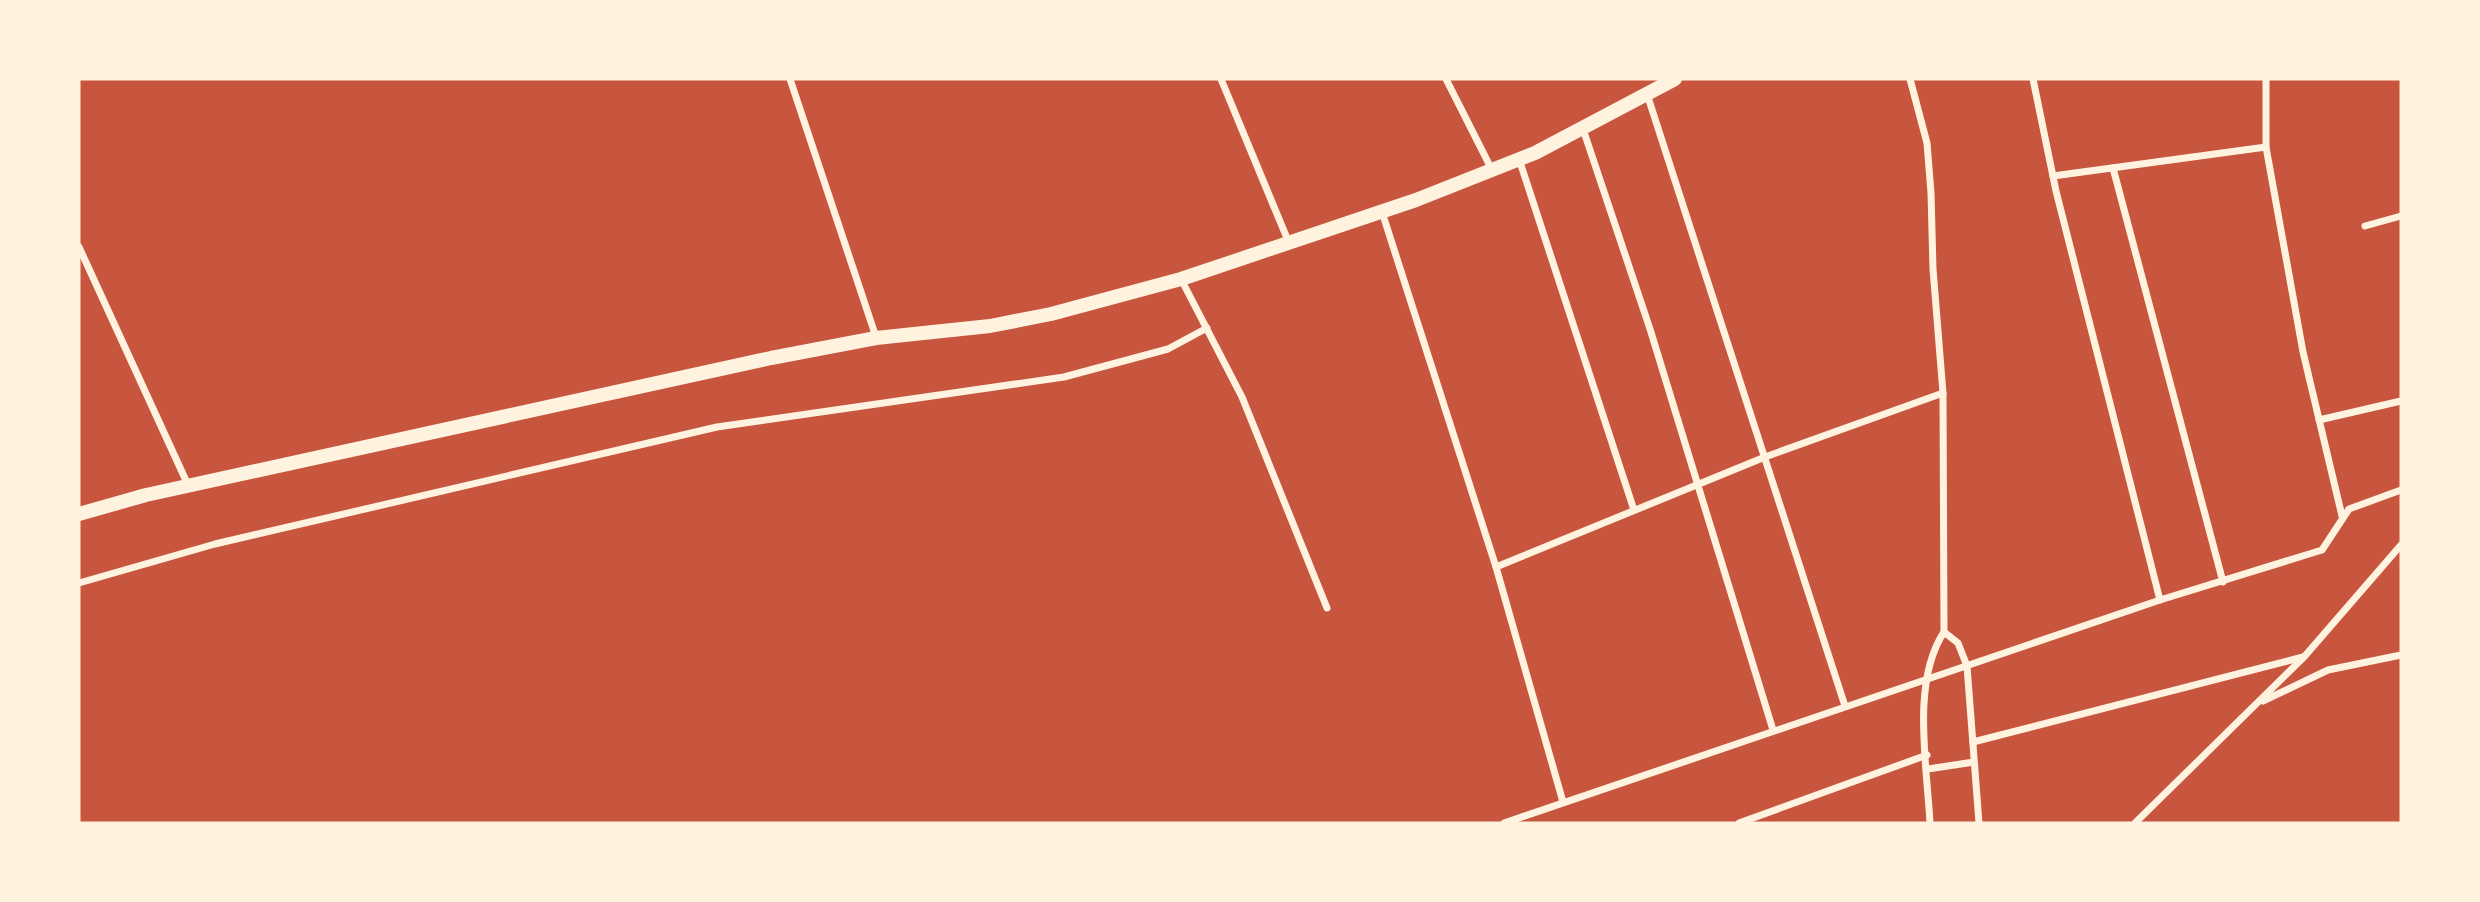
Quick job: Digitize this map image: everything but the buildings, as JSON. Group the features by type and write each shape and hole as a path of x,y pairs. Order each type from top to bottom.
{"main road":[{"path":"79,514 188,486 771,358 876,338 990,326 1184,284 1519,159 1583,129 1675,79"}],"street":[{"path":"790,79 876,338"},
{"path":"1221,79 1289,243"},
{"path":"1446,79 1492,170"},
{"path":"1910,79 1927,143 1943,393 1944,632 1929,661 1924,696 1930,823"},
{"path":"2033,79 2053,176 2160,600"},
{"path":"2266,79 2266,146 2302,352 2343,516"},
{"path":"1647,94 1845,706"},
{"path":"1583,129 1698,485 1773,730"},
{"path":"2053,176 2266,146"},
{"path":"1519,159 1634,510"},
{"path":"2113,168 2224,582"},
{"path":"1382,211 1496,567 1563,802"},
{"path":"2365,226 2401,216"},
{"path":"79,247 188,486"},
{"path":"1184,284 1242,397 1327,608"},
{"path":"79,583 228,541 717,427 1064,377 1168,349 1206,328"},
{"path":"1496,567 1765,457 1943,393"},
{"path":"2319,420 2401,401"},
{"path":"1504,823 2160,600 2322,550 2343,516 2359,503 2401,490"},
{"path":"2136,823 2304,657 2401,545"},
{"path":"1944,632 1958,643 1967,666 1979,823"},
{"path":"2256,705 2328,670 2401,654"},
{"path":"1973,742 2304,657"},
{"path":"1739,823 1927,755"},
{"path":"1927,769 1974,762"}]}
